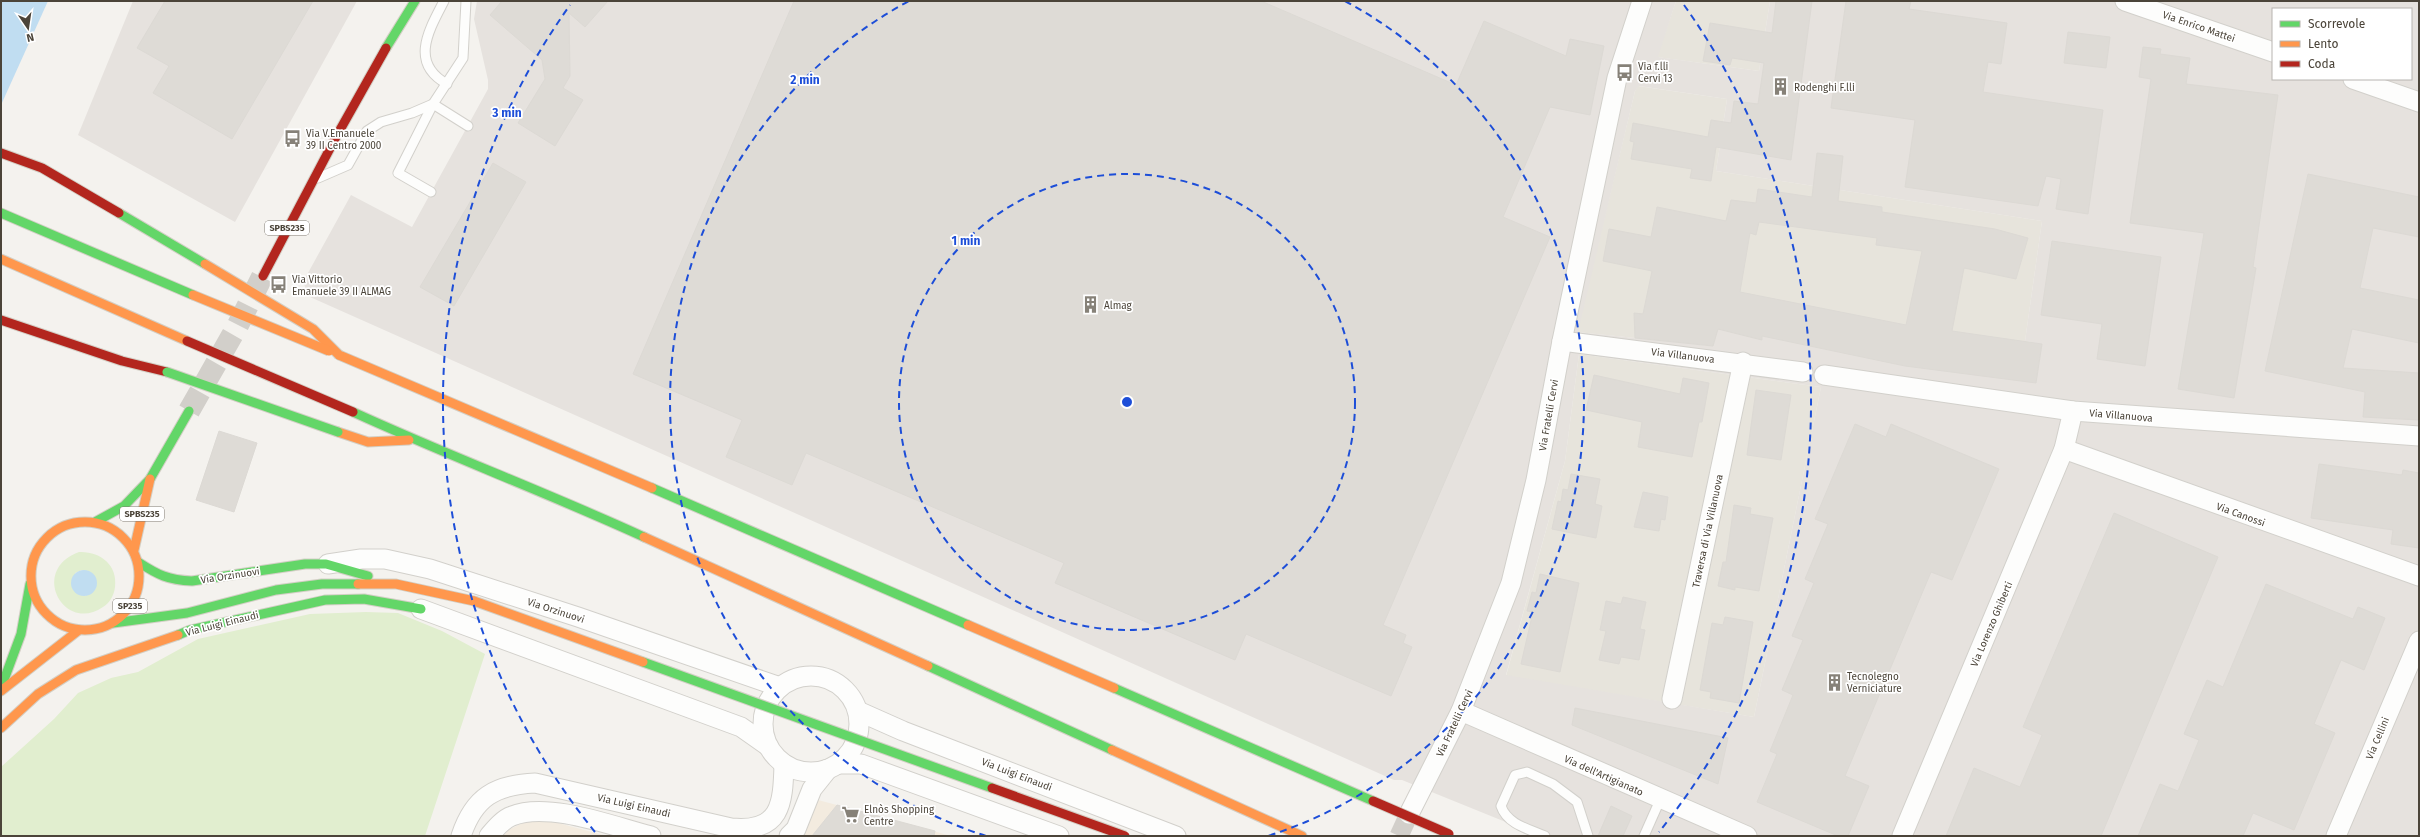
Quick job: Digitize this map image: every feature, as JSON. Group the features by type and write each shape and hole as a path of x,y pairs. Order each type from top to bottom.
{"main road":[{"name":"SPBS235","path":"263,276 312,180 378,62 415,1"},
{"path":"1,153 42,168 313,328 339,355"},
{"path":"1,213 711,513 1373,802 1452,835"},
{"path":"1,259 414,440 558,498 1302,836"},
{"path":"1,320 122,361 167,372 368,442 414,440"},
{"name":"SPBS235","path":"95,522 124,506 150,479 188,411"},
{"name":"SPBS235","path":"134,550 150,479"},
{"name":"SP235","path":"74,522 95,522 113,528 134,550 138,562 139,588 127,611 113,623 95,630 79,630 66,627 51,619 38,605 30,584 31,564 40,544 54,530 74,522"},
{"name":"Via Orzinuovi","path":"138,562 159,576 174,580 192,581 241,572 326,564 396,584"},
{"path":"113,623 188,613 276,590 353,583 396,584 474,601 1126,836"},
{"name":"Via Luigi Einaudi","path":"353,583 421,608"},
{"path":"1,689 21,634 30,584"},
{"name":"Via Luigi Einaudi","path":"1,728 38,694 76,670 153,645 190,630 325,600 364,599 421,608"},
{"path":"1,689 79,630"}],"street":[{"name":"Via Fratelli Cervi","path":"1409,814 1462,711 1511,583 1536,480 1562,341 1617,78 1642,1"},
{"name":"Via Enrico Mattei","path":"2125,1 2272,52"},
{"path":"2356,80 2419,102"},
{"name":"Via Villanuova","path":"1562,341 1743,362 1803,372"},
{"name":"Traversa di Via Villanuova","path":"1672,699 1743,362"},
{"name":"Via Villanuova","path":"1824,375 2073,411 2419,436"},
{"name":"Via Lorenzo Ghiberti","path":"1902,836 2064,449 2073,411"},
{"name":"Via Canossi","path":"2064,449 2419,576"},
{"name":"Via Orzinuovi","path":"326,564 362,559 384,559 430,569 578,616 780,687"},
{"name":"Via Luigi Einaudi","path":"421,608 741,727 768,746 784,764 805,772 861,764 1059,836"},
{"name":"Via Cellini","path":"2336,836 2419,641"},
{"path":"780,687 800,678 810,676 827,678 841,686 852,698 858,711 860,726 857,741 850,754 834,767 812,789 796,829 789,836"},
{"name":"Via Luigi Einaudi","path":"768,746 763,731 764,715 770,699 780,687"},
{"name":"Via Luigi Einaudi","path":"858,711 903,731 1176,836"},
{"name":"Via dell'Artigianato","path":"1462,711 1660,800 1747,836"},
{"name":"Via Luigi Einaudi","path":"461,836 471,814 481,800 496,790 515,784 534,784 731,828 748,829 760,827 770,821 778,810 783,792 784,764"},
{"path":"489,836 512,816 532,811 576,817 652,836"}],"lane":[{"path":"444,1 430,27 425,54 428,67 436,78 447,84"},
{"path":"431,192 398,174 433,104 463,58 466,1"},
{"path":"312,180 348,164 367,132 381,122 412,113 433,104"},
{"path":"433,104 468,126"},
{"path":"1545,836 1512,822 1504,814 1501,806 1516,775 1527,772 1553,784 1577,802 1588,836"},
{"path":"1644,836 1660,800"}],"shaded area":[{"path":"133,1 357,1 235,222 78,135"},
{"path":"477,1 1676,1 1658,57 1759,71 1770,1 2419,1 2419,836 1540,836 1402,780 1394,780 310,297 303,282 351,195 412,227 488,89 488,80 474,19","holes":["1639,86 1727,99 1716,171 2042,221 2025,341 2042,344 2036,382 1762,336 1761,340 1718,329 1712,346 1578,332 1635,91","1579,354 1821,387 1754,717 1506,675 1565,461"]},
{"path":"1676,1 1770,1 1759,71 1657,57"},
{"path":"1638,86 1727,99 1716,171 2042,221 2025,341 2042,344 2036,383 1762,340 1713,346 1577,332 1635,91"},
{"path":"1579,354 1821,387 1754,717 1506,676 1565,461"},
{"name":"Elnòs Shopping Centre","path":"818,800 908,824 951,836 803,836"},
{"path":"541,821 558,823 607,836 503,836 510,829 525,822"}],"green space":[{"path":"79,552 87,552 106,561 114,572 115,579 114,593 108,603 103,607 89,613 76,612 65,606 58,596 54,584 56,572 64,561","holes":["82,570 96,588 85,596 75,573"]},
{"path":"366,612 398,613 442,631 485,654 425,836 1,836 1,767 54,719 78,693 111,678 138,672 198,639 310,614"}],"water":[{"path":"1,1 48,1 1,105"},
{"path":"84,570 93,574 97,583 93,592 84,596 75,592 71,583 75,574"}],"building":[{"path":"165,1 313,1 232,139 153,93 169,66 137,48"},
{"path":"502,1 608,1 585,27 569,13 570,76 563,88 583,100 555,146 518,123 545,79 542,60 490,15"},
{"name":"Almag","path":"794,1 1261,1 1456,85 1484,21 1566,56 1570,39 1604,46 1590,115 1550,107 1503,217 1550,237 1383,625 1406,635 1403,643 1412,647 1391,696 1246,634 1235,660 1055,583 1064,563 806,453 792,485 726,457 742,420 633,374"},
{"path":"1776,1 1812,1 1791,160 1716,147 1711,181 1690,178 1692,169 1631,159 1634,142 1630,141 1633,123 1708,137 1711,120 1731,123 1734,101 1758,104 1764,63 1732,58 1730,65 1703,61 1710,23 1772,33"},
{"path":"1846,1 1911,1 1909,9 2007,23 2001,64 1988,62 1983,92 2103,110 2088,214 2056,209 2061,179 2046,176 2038,206 1905,187 1915,120 1831,108"},
{"path":"2068,32 2110,37 2106,68 2064,63"},
{"path":"2143,47 2161,49 2160,54 2190,58 2186,84 2278,95 2253,267 2256,268 2234,398 2178,389 2204,233 2130,223 2151,79 2139,77"},
{"path":"1817,153 1843,156 1838,201 1882,207 1882,212 1995,229 2028,238 2016,279 1964,268 1952,331 2042,344 2036,383 1905,366 1762,336 1762,340 1718,329 1713,346 1635,338 1634,313 1643,314 1652,271 1603,261 1609,229 1651,237 1657,207 1726,221 1731,200 1756,203 1758,189 1812,197","holes":["1759,222 1877,238 1876,245 1922,251 1906,325 1740,292 1750,233 1756,235"]},
{"path":"493,163 526,182 454,306 420,287"},
{"path":"2308,174 2419,197 2419,237 2373,228 2360,288 2419,300 2419,343 2352,329 2343,368 2419,373 2419,420 2363,417 2365,392 2265,371"},
{"path":"2052,241 2161,257 2145,366 2097,359 2102,324 2041,315"},
{"path":"1594,375 1680,394 1683,378 1709,383 1702,422 1699,422 1692,457 1638,447 1642,422 1586,410"},
{"path":"1756,390 1791,395 1781,460 1747,455"},
{"path":"1855,424 1886,437 1891,424 1999,469 1952,580 1931,572 1845,776 1869,786 1848,836 1838,836 1757,802 1777,754 1770,751 1793,695 1782,690 1803,640 1792,636 1814,583 1805,579 1828,524 1815,519"},
{"path":"219,431 257,443 234,512 196,500"},
{"path":"2319,464 2402,475 2403,470 2419,473 2419,548 2391,544 2393,530 2311,518"},
{"path":"1571,474 1600,479 1595,504 1602,506 1596,538 1552,529 1558,501 1561,502 1563,489 1568,490"},
{"path":"1643,492 1668,497 1665,520 1661,519 1659,531 1634,527"},
{"path":"1734,505 1751,508 1750,514 1773,518 1759,591 1735,587 1735,590 1718,586 1723,562 1726,562"},
{"path":"2114,513 2218,557 2101,836 1946,836 1974,768 2020,787 2042,735 2023,727"},
{"path":"1540,574 1579,583 1560,672 1521,664 1533,612 1527,611 1532,592 1536,593"},
{"path":"2266,584 2353,619 2358,607 2385,618 2364,670 2341,660 2314,724 2335,733 2294,830 2253,813 2243,836 2138,836 2160,784 2178,791 2199,740 2184,734 2207,680 2223,687"},
{"path":"1623,597 1646,602 1640,629 1645,630 1639,660 1621,657 1619,664 1599,660 1606,631 1600,630 1606,601 1621,604"},
{"path":"1725,617 1753,622 1739,703 1710,698 1711,692 1700,690 1712,623 1723,625"},
{"path":"1575,708 1728,738 1718,784 1572,725"},
{"name":"Elnòs Shopping Centre","path":"837,805 935,831 934,836 812,836"},
{"path":"1611,806 1632,816 1623,836 1598,836"}],"tunnel":[{"path":"189,411 238,325 262,277"},
{"path":"1399,836 1409,814"}],"traffic: fast":[{"path":"386,48 415,1"},
{"path":"1,213 193,295"},
{"path":"119,213 205,264"},
{"path":"167,372 338,432"},
{"path":"95,522 124,506 150,479 189,411"},
{"path":"353,412 644,537"},
{"path":"652,488 968,625"},
{"path":"138,562 164,576 192,581 305,564 326,564 368,576"},
{"path":"1,688 21,634 30,584"},
{"path":"113,623 187,613 276,590 322,584 358,584"},
{"path":"178,635 190,630 325,600 364,599 421,609"},
{"path":"643,662 992,788"},
{"path":"928,666 1112,750"},
{"path":"1114,688 1373,801"}],"traffic: slow":[{"path":"1,259 187,341"},
{"path":"205,264 313,329 339,355"},
{"path":"193,295 329,351"},
{"path":"339,355 652,488"},
{"path":"338,432 368,442 409,440"},
{"path":"134,550 150,479"},
{"path":"85,522 106,526 123,538 135,555 139,576 135,597 123,614 106,626 85,630 64,626 47,614 35,597 31,576 35,555 47,538 64,526 85,522"},
{"path":"644,537 928,666"},
{"path":"358,584 396,584 474,601"},
{"path":"474,601 643,662"},
{"path":"968,625 1114,688"},
{"path":"1,691 79,630"},
{"path":"1,728 38,694 76,670 178,635"},
{"path":"1112,750 1302,836"}],"traffic: jam":[{"path":"263,276 336,137 386,48"},
{"path":"1,153 42,168 119,213"},
{"path":"1,320 122,361 167,372"},
{"path":"187,341 353,412"},
{"path":"992,788 1125,836"},
{"path":"1373,801 1449,834"}],"place":[{"name":"Via f.lli Cervi 13","path":"1625,72"},
{"name":"Rodenghi F.lli","path":"1781,87"},
{"name":"Via V.Emanuele 39 II Centro 2000","path":"293,139"},
{"name":"Via Vittorio Emanuele 39 II ALMAG","path":"279,285"},
{"name":"Almag","path":"1091,305"},
{"name":"Tecnolegno Verniciature","path":"1834,682"},
{"name":"Elnòs Shopping Centre","path":"851,815"}]}
